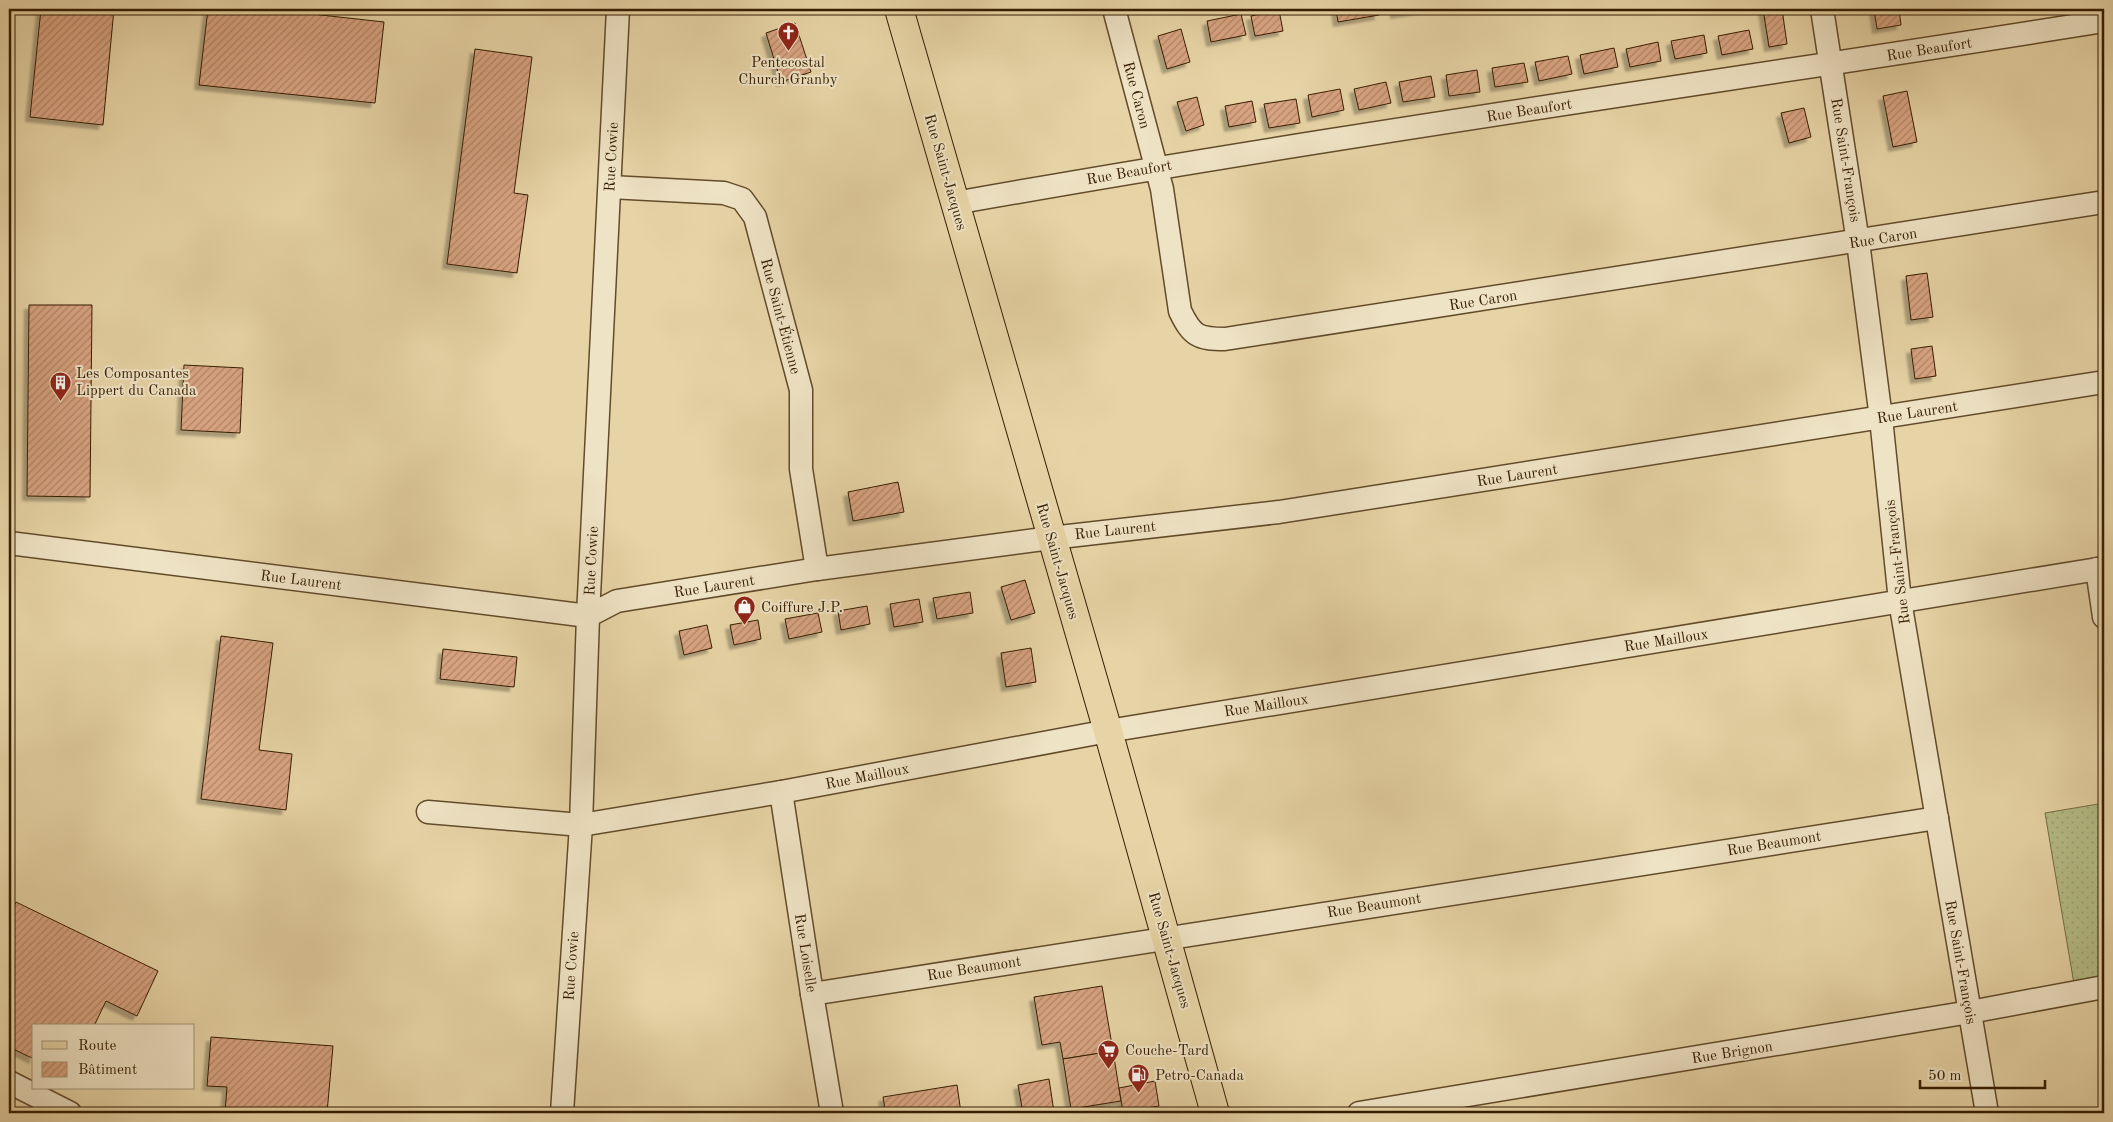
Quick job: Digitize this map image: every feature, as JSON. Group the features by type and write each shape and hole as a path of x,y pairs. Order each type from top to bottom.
{"main road":[{"name":"Rue Saint-Jacques","path":"899,9 1108,731 1215,1113"}],"street":[{"name":"Rue Cowie","path":"562,1113 580,825 588,616 618,9"},
{"name":"Rue Caron","path":"1114,9 1162,189 1180,311 1188,328 1205,339 1225,339 1858,242 2104,202"},
{"name":"Rue Saint-François","path":"1822,9 1858,242 1881,418 1900,601 1987,1113"},
{"name":"Rue Beaufort","path":"955,203 1157,167 2104,21"},
{"name":"Rue Saint-Étienne","path":"610,188 724,193 742,199 755,217 801,390 801,469 817,569"},
{"name":"Rue Laurent","path":"9,543 588,616 617,601 817,569 1051,538 1279,512 2104,382"},
{"name":"Rue Mailloux","path":"428,812 580,825 781,792 1108,731 2101,569"},
{"path":"2101,569 2104,617"},
{"name":"Rue Loiselle","path":"781,792 832,1113"},
{"name":"Rue Beaumont","path":"812,994 1937,818"},
{"name":"Rue Brignon","path":"1359,1113 1970,1012 2104,987"},
{"path":"9,1082 70,1113"}],"green space":[{"path":"2104,803 2104,978 2074,984 2045,813"}],"building":[{"path":"41,9 114,9 103,125 30,117"},
{"path":"208,9 267,9 384,22 375,103 199,85"},
{"path":"1336,9 1378,9 1379,15 1338,22"},
{"path":"1395,9 1425,9 1395,14"},
{"path":"1763,9 1782,9 1787,44 1769,47"},
{"path":"1874,9 1899,9 1901,25 1877,29"},
{"path":"1279,10 1283,31 1255,36 1251,16"},
{"path":"1241,14 1246,35 1211,42 1207,21"},
{"name":"Pentecostal Church Granby","path":"795,23 811,72 781,82 766,33"},
{"path":"1181,29 1190,62 1167,69 1158,36"},
{"path":"1749,30 1753,49 1722,55 1718,36"},
{"path":"1704,35 1707,53 1675,59 1671,41"},
{"path":"1658,42 1661,61 1630,67 1626,49"},
{"path":"1614,48 1618,67 1584,74 1580,55"},
{"path":"475,49 532,57 514,193 528,195 517,273 447,264"},
{"path":"1568,56 1572,74 1539,81 1535,62"},
{"path":"1524,63 1528,82 1495,87 1492,68"},
{"path":"1477,70 1480,92 1449,96 1446,75"},
{"path":"1431,76 1435,97 1403,102 1399,82"},
{"path":"1386,82 1391,103 1359,110 1354,89"},
{"path":"1340,89 1344,110 1312,117 1308,95"},
{"path":"1907,91 1917,142 1893,147 1883,96"},
{"path":"1197,97 1204,125 1186,131 1177,102"},
{"path":"1296,99 1300,123 1269,128 1264,104"},
{"path":"1252,101 1256,122 1229,127 1225,106"},
{"path":"1804,108 1811,137 1789,143 1781,113"},
{"path":"1927,273 1933,317 1911,320 1906,276"},
{"name":"Les Composantes Lippert du Canada","path":"29,305 92,305 90,497 27,496"},
{"path":"1932,346 1936,376 1915,379 1911,349"},
{"path":"184,365 243,368 240,433 181,430"},
{"path":"898,482 904,512 853,521 848,492"},
{"path":"1025,580 1035,613 1011,620 1001,587"},
{"path":"970,592 973,613 937,619 933,598"},
{"path":"919,599 923,622 894,627 890,604"},
{"path":"867,606 870,624 841,630 838,611"},
{"path":"818,613 822,632 789,639 785,619"},
{"path":"758,620 761,639 734,645 730,625"},
{"path":"707,625 712,648 684,655 679,631"},
{"path":"221,636 273,643 259,750 292,754 286,810 201,799"},
{"path":"1031,648 1036,682 1006,687 1001,653"},
{"path":"443,649 517,657 514,687 440,679"},
{"path":"16,902 158,971 137,1016 106,1001 95,1024 32,1024 32,1058 9,1047 9,917"},
{"path":"1102,986 1113,1051 1063,1059 1060,1042 1042,1045 1034,997"},
{"path":"211,1037 333,1046 327,1113 225,1113 227,1087 207,1086"},
{"path":"1113,1051 1121,1101 1071,1109 1063,1059"},
{"path":"1049,1079 1054,1112 1023,1113 1018,1085"},
{"name":"Petro-Canada","path":"1155,1081 1159,1106 1123,1112 1119,1088"},
{"path":"957,1085 961,1113 877,1113 877,1110 885,1109 883,1097"}],"place":[{"name":"Pentecostal Church Granby","path":"788,52"},
{"name":"Les Composantes Lippert du Canada","path":"60,401"},
{"name":"Coiffure J.P.","path":"745,626"},
{"name":"Couche-Tard","path":"1109,1069"},
{"name":"Petro-Canada","path":"1139,1094"}]}
